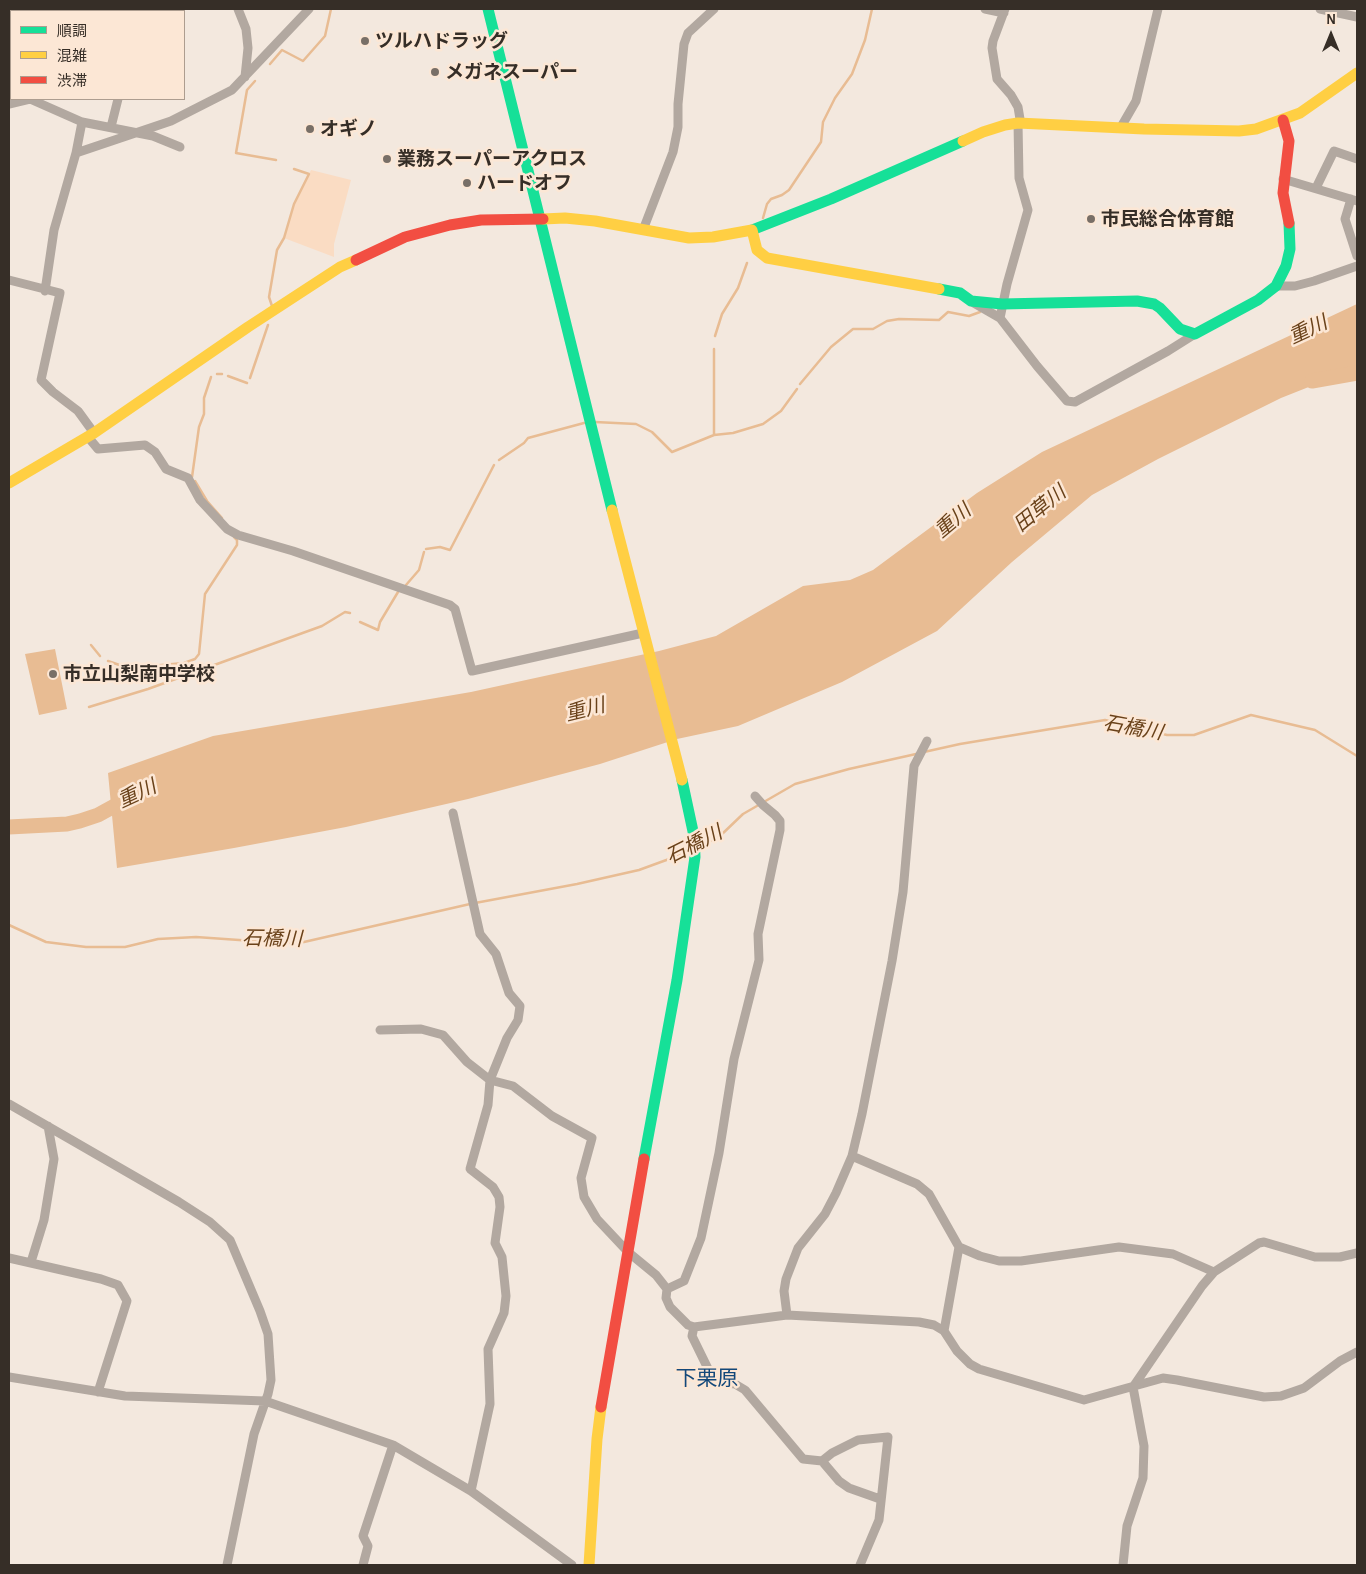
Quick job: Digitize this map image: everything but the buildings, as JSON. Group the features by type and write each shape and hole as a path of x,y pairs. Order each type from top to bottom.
{"street":[{"path":"238,9 246,29 248,48 244,78"},
{"path":"76,153 171,121 204,106 232,90 309,9"},
{"path":"488,9 643,633 676,754 694,836 695,856 675,990 603,1387 597,1439 589,1565"},
{"path":"643,230 673,152 678,126 678,104 684,44 688,33 714,9"},
{"path":"985,9 1004,11 992,48 997,78 1018,107 1020,119 1018,123 1019,178 1028,210 1002,304 1000,318"},
{"path":"1121,127 1136,101 1158,9"},
{"path":"1320,9 1357,17"},
{"path":"9,483 91,435 332,271 405,237 450,225 481,220 565,218 595,221 689,238 713,237 752,230 831,200 983,132 1018,123 1239,131 1256,129 1283,120 1313,105 1357,73"},
{"path":"9,104 30,100 82,122 153,136 180,147"},
{"path":"111,127 118,100"},
{"path":"752,230 757,250 767,258 960,293 1000,318 1036,366 1067,400 1075,402 1258,300 1276,286 1286,266 1290,249 1288,212 1283,193 1283,179 1289,141 1283,120"},
{"path":"45,291 54,230 76,153 82,122"},
{"path":"1316,188 1334,151 1357,159"},
{"path":"1283,179 1354,200 1345,219 1357,256"},
{"path":"1276,286 1295,286 1357,266"},
{"path":"9,280 45,291 60,293 41,380 78,411 98,450 145,445 155,452 166,469 188,478 200,500 227,529 238,535 293,551 450,605 455,609 472,671 643,633"},
{"path":"972,301 1002,304 1136,301 1154,304 1180,329 1195,334"},
{"path":"787,1315 784,1291 786,1279 798,1248 825,1214 852,1156 895,944 904,883 914,766 926,741"},
{"path":"667,1289 684,1281 701,1238 719,1153 734,1059 759,960 758,934 780,821 755,796"},
{"path":"453,813 480,934 496,954 509,992 520,1006 518,1020 506,1038 490,1080 488,1105 470,1169 493,1187 499,1197 500,1207 495,1243 502,1257 506,1296 504,1313 488,1349 490,1404 470,1492"},
{"path":"380,1030 421,1029 443,1035 467,1062 490,1080 514,1086 552,1116 592,1138 581,1178 584,1198 597,1219 628,1252 656,1275 667,1289 666,1298 670,1306 688,1325 694,1327 787,1315 919,1322 934,1325 944,1331 957,1351 970,1364 979,1369 1084,1400 1163,1378 1264,1397 1281,1396 1304,1388 1340,1361 1357,1352"},
{"path":"9,1104 179,1202 210,1222 230,1240 268,1334 271,1380 254,1434 227,1565"},
{"path":"30,1262 44,1220 54,1160 48,1126"},
{"path":"852,1156 918,1184 929,1194 959,1247 980,1256 999,1261 1021,1260 1119,1247 1174,1254 1214,1272"},
{"path":"1123,1565 1127,1526 1143,1478 1144,1446 1133,1387 1202,1286 1214,1272 1259,1243 1264,1242 1315,1257 1340,1257 1357,1253"},
{"path":"944,1331 959,1247"},
{"path":"9,1258 118,1285 127,1301 98,1392"},
{"path":"694,1327 692,1336 714,1382 735,1384 745,1390 803,1459 822,1461 858,1440 888,1437 879,1520 860,1565"},
{"path":"9,1377 126,1396 265,1401 393,1446 470,1492 572,1565"},
{"path":"363,1565 368,1546 362,1536 393,1446"},
{"path":"822,1461 839,1482 849,1488 880,1499"}],"shaded area":[{"path":"311,170 351,180 334,244 334,257 284,238 294,204"}],"water":[{"path":"1357,304 1357,369 1281,398 1158,459 1092,495 1012,562 937,631 842,682 738,726 677,739 600,764 468,799 346,827 117,868 108,773 213,736 471,692 659,651 716,636 803,586 850,580 873,570 977,493 1042,452"},
{"path":"55,649 67,709 39,715 25,654"}],"waterway":[{"path":"270,64 282,50 303,61 325,36 331,9"},
{"path":"763,218 767,204 771,199 789,190 821,142 823,122 835,98 852,74 865,40 872,9"},
{"path":"255,81 247,90 236,153 276,160"},
{"path":"272,306 269,297 277,250 284,238 294,204 309,174 294,169"},
{"path":"715,336 722,314 738,288 747,263"},
{"path":"800,384 831,347 853,329 873,329 887,321 899,319 939,320 948,312 969,316 980,312"},
{"path":"250,378 268,325"},
{"path":"595,422 636,424 652,432 672,452 714,435 714,349"},
{"name":"田草川","path":"1312,381 1357,373"},
{"path":"217,374 222,374"},
{"path":"228,376 247,383"},
{"path":"192,477 199,427 204,414 204,398 211,377"},
{"path":"714,435 733,433 763,424 781,411 797,389"},
{"path":"499,460 524,443 528,438 584,423"},
{"path":"426,549 440,547 450,550 494,465"},
{"path":"195,481 207,501 222,518"},
{"path":"108,661 128,668 184,663 195,659 199,654 205,594 237,545 237,540 234,537"},
{"path":"406,585 419,570 424,552"},
{"path":"360,622 378,630 380,622 398,592"},
{"path":"89,707 148,689 322,626 345,612 350,613"},
{"path":"91,645 100,656"},
{"name":"石橋川","path":"924,752 960,744 1105,720 1167,735 1194,735 1251,715 1315,730 1357,756"},
{"name":"石橋川","path":"698,848 720,836 743,814 795,784 849,769 916,754"},
{"name":"重川","path":"9,827 67,824 80,821 98,815 129,798"},
{"name":"石橋川","path":"475,903 639,870 691,851"},
{"name":"石橋川","path":"9,925 46,942 86,947 125,947 158,939 196,937 282,943 304,942 470,904"}],"traffic: fast":[{"path":"488,9 612,510"},
{"path":"752,230 831,199 963,141"},
{"path":"939,289 960,293 971,301 1002,304 1137,301 1154,304 1180,329 1195,334 1258,300 1276,286 1286,266 1290,249 1289,223"},
{"path":"644,1159 677,980 695,857 694,836 682,780"}],"traffic: slow":[{"path":"963,141 983,132 1018,123 1144,129 1239,131 1256,129 1300,113 1357,73"},
{"path":"543,219 565,218 595,221 689,238 713,237 752,230 757,250 767,258 939,289"},
{"path":"9,483 94,433 248,327 340,267 356,260"},
{"path":"612,510 682,780"},
{"path":"589,1565 597,1439 601,1407"}],"traffic: jam":[{"path":"1283,120 1289,141 1283,193 1289,223"},
{"path":"356,260 405,237 450,225 481,220 543,219"},
{"path":"601,1407 644,1159"}],"place":[{"name":"ツルハドラッグ","path":"365,41"},
{"name":"メガネスーパー","path":"435,72"},
{"name":"オギノ","path":"310,129"},
{"name":"業務スーパーアクロス","path":"387,159"},
{"name":"ハードオフ","path":"467,183"},
{"name":"市民総合体育館","path":"1091,219"},
{"name":"市立山梨南中学校","path":"53,674"}],"district":[{"name":"下栗原","path":"707,1379"}]}
